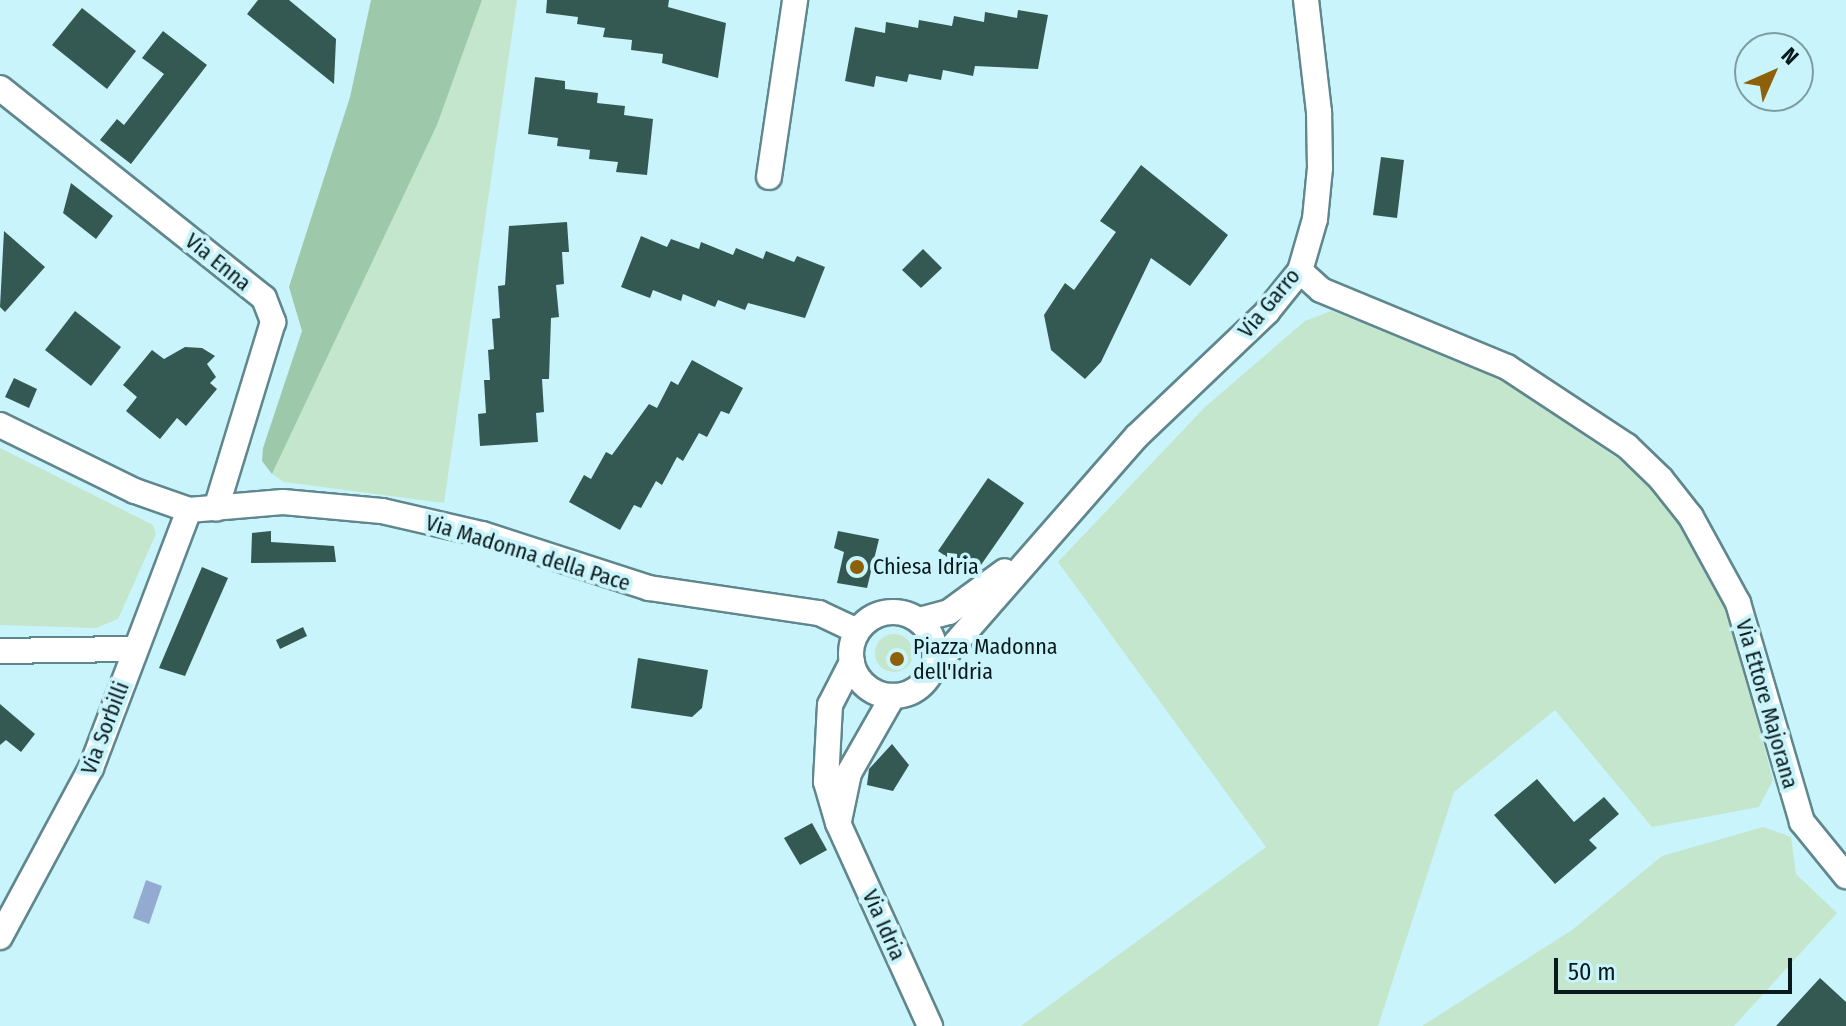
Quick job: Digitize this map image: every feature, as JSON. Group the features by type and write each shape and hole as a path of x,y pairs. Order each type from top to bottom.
{"street":[{"path":"769,177 795,0"},
{"name":"Via Garro","path":"932,670 1137,436 1267,312 1300,271 1315,219 1320,168 1319,112 1306,0"},
{"name":"Via Enna","path":"0,88 264,298 273,322 216,508"},
{"name":"Via Ettore Majorana","path":"1300,271 1321,290 1507,367 1627,446 1661,479 1691,517 1738,603 1802,822 1846,876"},
{"path":"0,425 135,491 189,510"},
{"name":"Via Madonna della Pace","path":"189,510 283,502 382,511 482,534 649,588 819,613 857,631"},
{"name":"Via Sorbilli","path":"0,937 91,768 189,510"},
{"name":"Via Garro","path":"919,620 970,600 1050,533"},
{"path":"893,611 919,620 934,643 932,670 909,693 893,696 866,686 852,662 857,631 867,620 893,611"},
{"path":"0,651 134,649"},
{"name":"Via Idria","path":"852,662 830,705 826,782 838,823 930,1026"},
{"path":"838,823 849,773 893,696"}],"green space":[{"path":"371,0 482,0 437,125 272,474 262,461 263,448 302,331 289,287 350,97"},
{"path":"482,0 517,0 444,503 284,482 272,474 437,125"},
{"path":"1331,311 1483,367 1636,471 1688,532 1733,627 1773,780 1759,807 1652,827 1555,710 1454,792 1378,1026 1021,1026 1266,847 1058,562 1205,407 1305,321"},
{"path":"0,448 153,525 156,534 118,619 96,628 0,625"},
{"path":"894,634 907,640 913,653 907,666 894,672 881,666 875,653 881,640"},
{"path":"1763,827 1791,837 1796,874 1837,913 1734,1026 1422,1026 1572,930 1662,856"}],"water":[{"path":"146,880 162,886 149,924 133,918"}],"building":[{"path":"258,0 289,0 336,39 334,84 247,14"},
{"path":"547,0 669,0 668,7 726,23 718,78 662,63 663,54 631,50 632,40 603,37 605,28 577,24 578,17 546,13"},
{"path":"82,8 136,51 107,89 52,45"},
{"path":"1018,10 1048,15 1038,69 975,66 973,76 943,70 941,80 909,74 907,82 876,76 874,87 845,81 855,27 885,33 886,22 918,28 919,20 952,26 954,16 984,22 985,12 1017,18"},
{"path":"163,31 207,65 131,164 100,140 117,119 124,125 164,74 142,58"},
{"path":"535,77 565,81 565,89 598,93 597,103 625,106 624,115 653,119 647,175 616,172 618,162 589,159 590,150 557,146 558,138 528,134"},
{"path":"1381,157 1404,160 1397,218 1373,215"},
{"path":"1141,165 1228,235 1190,286 1151,258 1101,362 1085,379 1051,350 1044,315 1065,283 1074,290 1116,232 1100,221"},
{"path":"71,183 113,216 96,239 63,213"},
{"path":"567,222 569,252 562,252 564,284 556,285 559,317 551,318 549,379 542,379 544,412 536,413 538,442 480,446 478,414 486,413 484,380 490,380 488,350 494,349 492,319 500,318 498,286 505,285 509,226"},
{"path":"4,231 45,267 5,312 0,307"},
{"path":"641,236 667,247 671,239 699,249 701,242 733,255 736,248 763,259 766,251 794,262 797,256 825,267 805,318 748,303 745,310 718,300 715,307 683,294 681,301 653,290 650,298 621,287"},
{"path":"923,249 942,268 921,288 902,270"},
{"path":"75,311 121,347 91,386 45,350"},
{"path":"185,347 202,348 215,356 207,364 216,377 210,383 217,389 186,426 177,418 160,439 126,411 137,397 123,385 152,350 164,359"},
{"path":"692,360 743,388 729,414 721,411 707,437 699,433 683,461 677,457 662,485 656,481 641,508 634,505 620,530 569,502 584,475 591,479 606,452 612,455 649,404 657,408 671,381 678,385"},
{"path":"14,378 37,389 29,408 5,397"},
{"path":"988,478 1024,503 974,575 938,551"},
{"path":"271,531 271,542 334,546 336,562 251,563 252,533"},
{"name":"Chiesa Idria","path":"838,531 879,539 867,588 837,583 844,552 834,548"},
{"path":"202,567 228,578 185,676 159,668"},
{"path":"303,627 307,636 280,649 276,640"},
{"path":"638,658 708,670 702,708 692,717 631,708"},
{"path":"0,704 35,734 21,752 6,740 0,745"},
{"path":"892,744 909,765 893,791 867,785 869,769"},
{"path":"1537,779 1574,822 1604,797 1619,814 1589,840 1597,848 1555,884 1494,815"},
{"path":"812,823 827,850 800,865 784,838"},
{"path":"1820,978 1846,1002 1846,1026 1776,1026"}],"place":[{"name":"Chiesa Idria","path":"857,567"},
{"name":"Piazza Madonna dell'Idria","path":"897,659"}]}
